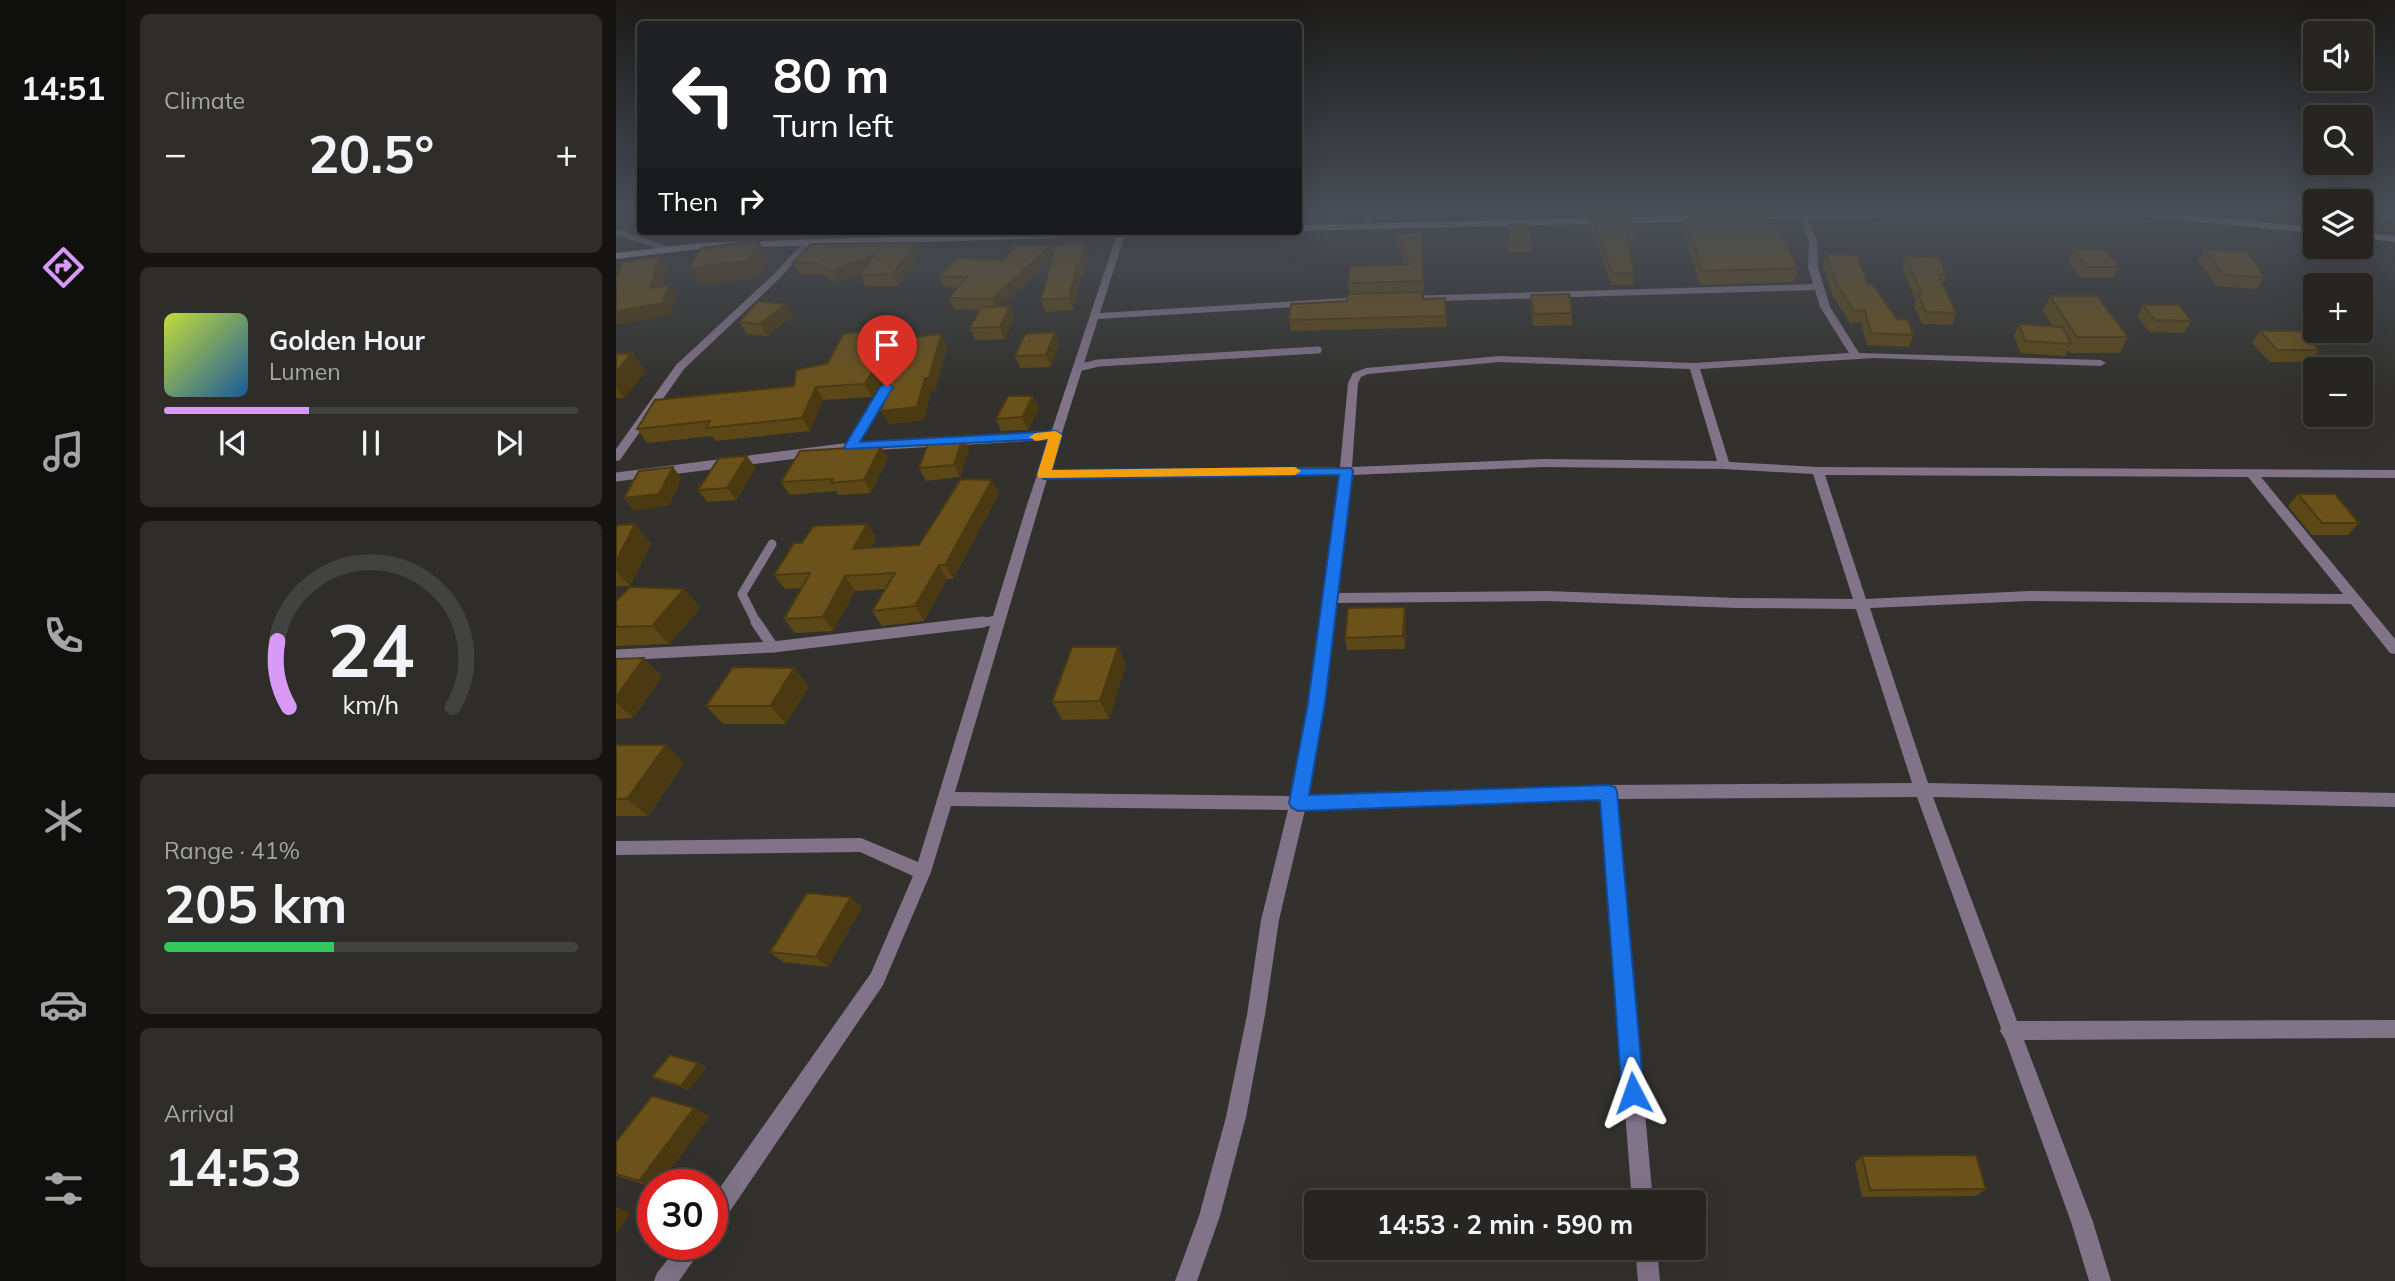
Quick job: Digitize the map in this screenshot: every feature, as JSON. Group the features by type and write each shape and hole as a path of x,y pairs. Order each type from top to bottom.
{"street":[{"path":"616,457 680,367 780,273"},
{"path":"728,1195 877,979 923,872 1108,273"},
{"path":"1815,273 1832,323 1856,356"},
{"path":"1387,299 1819,287"},
{"path":"1094,316 1374,300"},
{"path":"1186,1281 1199,1249 1230,1146 1252,1038 1268,935 1298,803 1316,703 1346,471 1353,383 1357,375 1366,371 1500,359 1693,366 1856,356 2101,363"},
{"path":"1693,366 1724,466"},
{"path":"1044,475 1346,471 1544,463 1724,466 1818,471 2395,474"},
{"path":"1818,471 1922,790 2009,1031 2082,1222 2100,1281"},
{"path":"2253,475 2395,649"},
{"path":"1330,597 1547,596 1737,603 1861,604 2029,596 2354,599"},
{"path":"945,799 1298,803 1608,792 1922,790 2395,800"},
{"path":"1608,792 1641,1190"},
{"path":"616,849 862,845 923,872"},
{"path":"2009,1031 2395,1029"},
{"path":"665,1281 681,1260"},
{"path":"1647,1260 1649,1281"}],"lane":[{"path":"1078,368 1098,363 1318,350"},
{"path":"851,447 898,367"},
{"path":"616,477 851,447 1056,435"},
{"path":"772,544 742,594 748,610 773,647"},
{"path":"616,655 773,647 999,620"}],"building":[{"path":"618,273 655,273 650,288 669,285 662,303 616,311"},
{"path":"862,273 894,273 893,274 860,275"},
{"path":"942,273 1021,273 992,299 949,298 967,277 939,276"},
{"path":"1048,273 1075,273 1069,298 1041,300"},
{"path":"1349,273 1423,273 1423,281 1348,283"},
{"path":"1833,273 1864,273 1868,285 1872,284 1897,319 1908,320 1913,335 1871,333 1865,310 1854,311 1837,285"},
{"path":"1913,273 1946,273 1938,274 1956,313 1926,312 1918,294 1922,294"},
{"path":"2221,273 2261,273 2264,277"},
{"path":"1423,292 1423,299 1445,298 1446,316 1289,320 1291,304 1347,301 1347,294"},
{"path":"1569,294 1572,313 1534,314 1531,295"},
{"path":"2050,296 2097,296 2128,337 2077,337"},
{"path":"758,301 786,304 760,324 739,322"},
{"path":"2143,305 2179,305 2191,321 2155,320"},
{"path":"1010,306 1000,327 970,328 981,307"},
{"path":"2019,324 2063,327 2071,344 2025,341"},
{"path":"889,329 884,341 941,334 929,378 925,378 917,407 881,411 890,383 882,383 897,356 894,348 886,350 865,384 816,387 802,418 706,428 710,421 637,429 655,400 794,386 796,370 828,363 843,334"},
{"path":"2260,331 2300,331 2303,334 2303,343 2312,343 2319,350 2277,350"},
{"path":"1055,332 1046,355 1015,356 1025,334"},
{"path":"632,353 616,372 616,354"},
{"path":"1008,396 1033,396 1022,417 996,419"},
{"path":"963,437 954,465 919,468 929,441"},
{"path":"881,446 864,480 831,483 833,479 781,482 800,451"},
{"path":"747,456 727,488 698,490 719,458"},
{"path":"673,467 659,494 624,498 639,471"},
{"path":"961,479 992,480 945,565 939,565 915,606 872,611 895,573 845,576 823,617 784,619 810,573 774,575 794,543 802,543 813,526 867,524 853,549 919,545"},
{"path":"2298,494 2335,494 2359,523 2322,523"},
{"path":"635,524 616,561 616,528 618,525"},
{"path":"630,587 684,589 652,626 616,627 616,601"},
{"path":"1405,607 1403,636 1345,638 1348,608"},
{"path":"1072,647 1118,647 1100,701 1052,702"},
{"path":"644,658 616,697 616,659"},
{"path":"733,667 794,668 770,706 706,706"},
{"path":"616,745 666,745 627,799 616,799"},
{"path":"807,893 851,897 816,957 770,952"},
{"path":"670,1055 698,1063 681,1086 652,1077"},
{"path":"652,1096 694,1108 648,1169 637,1169 637,1180 616,1174 616,1142"},
{"path":"1976,1155 1986,1189 1870,1190 1862,1156"}],"slow traffic":[{"path":"1036,437 1056,435 1044,475 1295,471"}],"route":[{"path":"887,387 851,447 1056,435 1044,475 1346,471 1316,703 1298,803 1608,792 1633,1093"}]}
